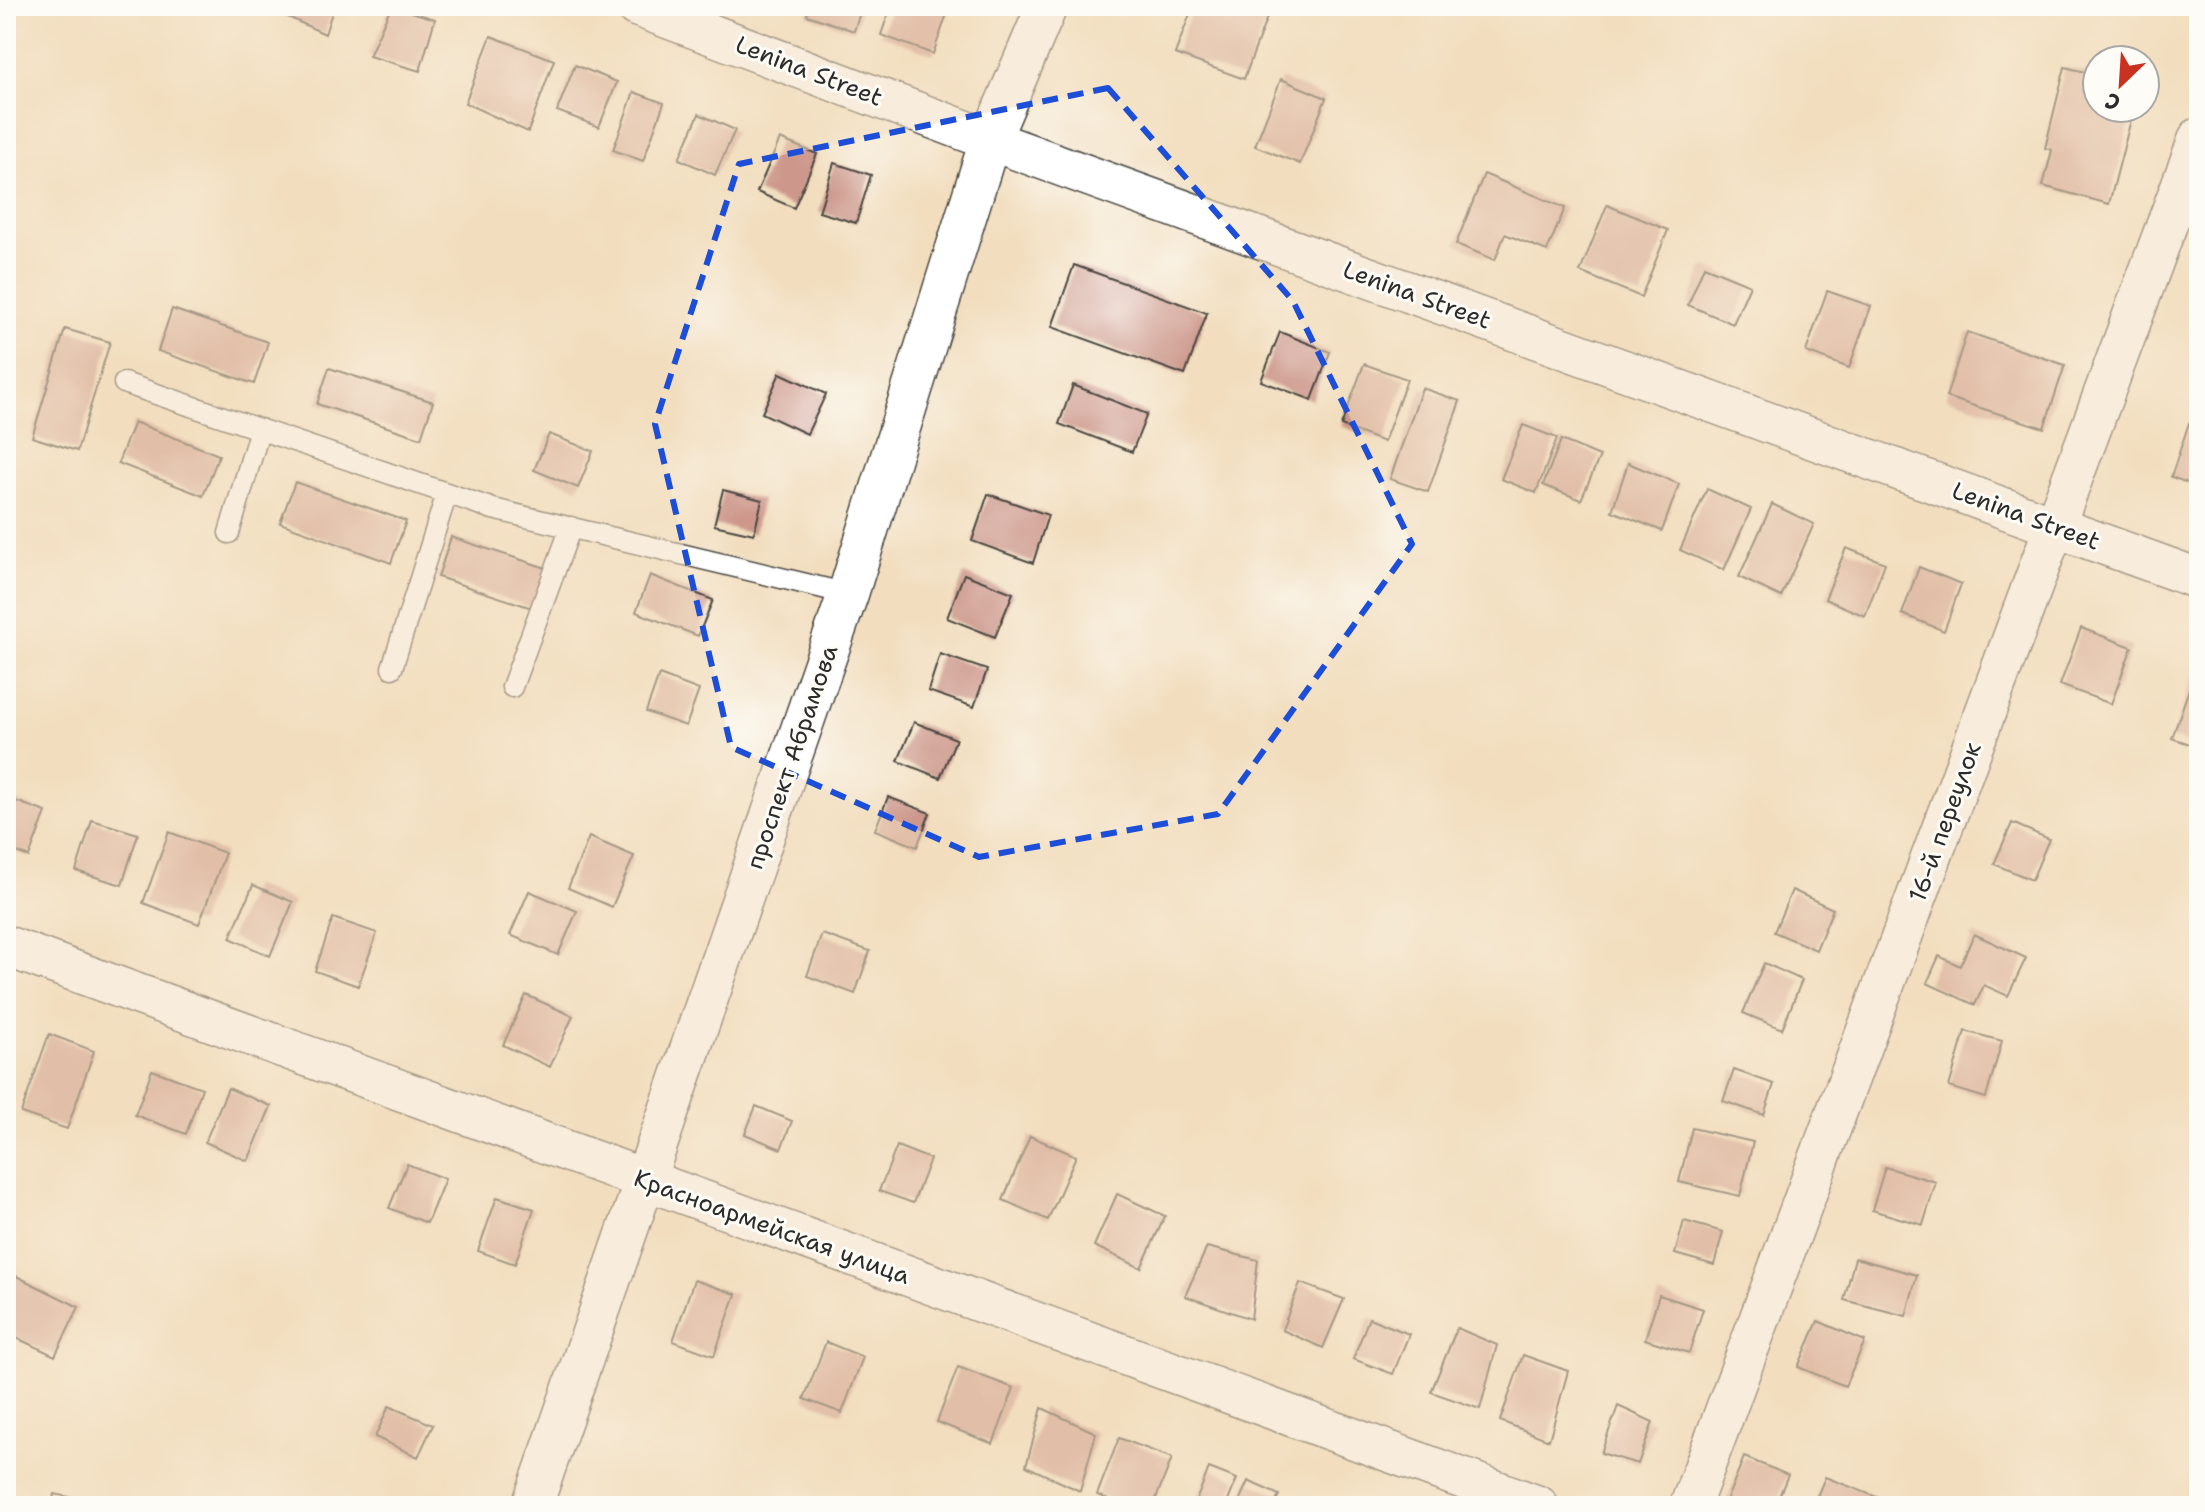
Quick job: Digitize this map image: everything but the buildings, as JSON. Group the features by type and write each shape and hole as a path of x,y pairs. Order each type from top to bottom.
{"street":[{"name":"Lenina Street","path":"636,6 990,140 2199,579"},
{"name":"проспект Абрамова","path":"532,1506 848,594 990,140 1047,6"},
{"name":"16-й переулок","path":"1690,1506 2199,138"},
{"name":"Красноармейская улица","path":"6,946 1538,1506"}],"lane":[{"path":"124,383 493,509 848,594"},
{"path":"229,533 260,429"},
{"path":"392,668 447,493"},
{"path":"512,687 571,527"}],"highlighted area":[{"path":"1108,88 1293,301 1412,544 1218,814 979,857 731,747 655,424 739,164"}]}
